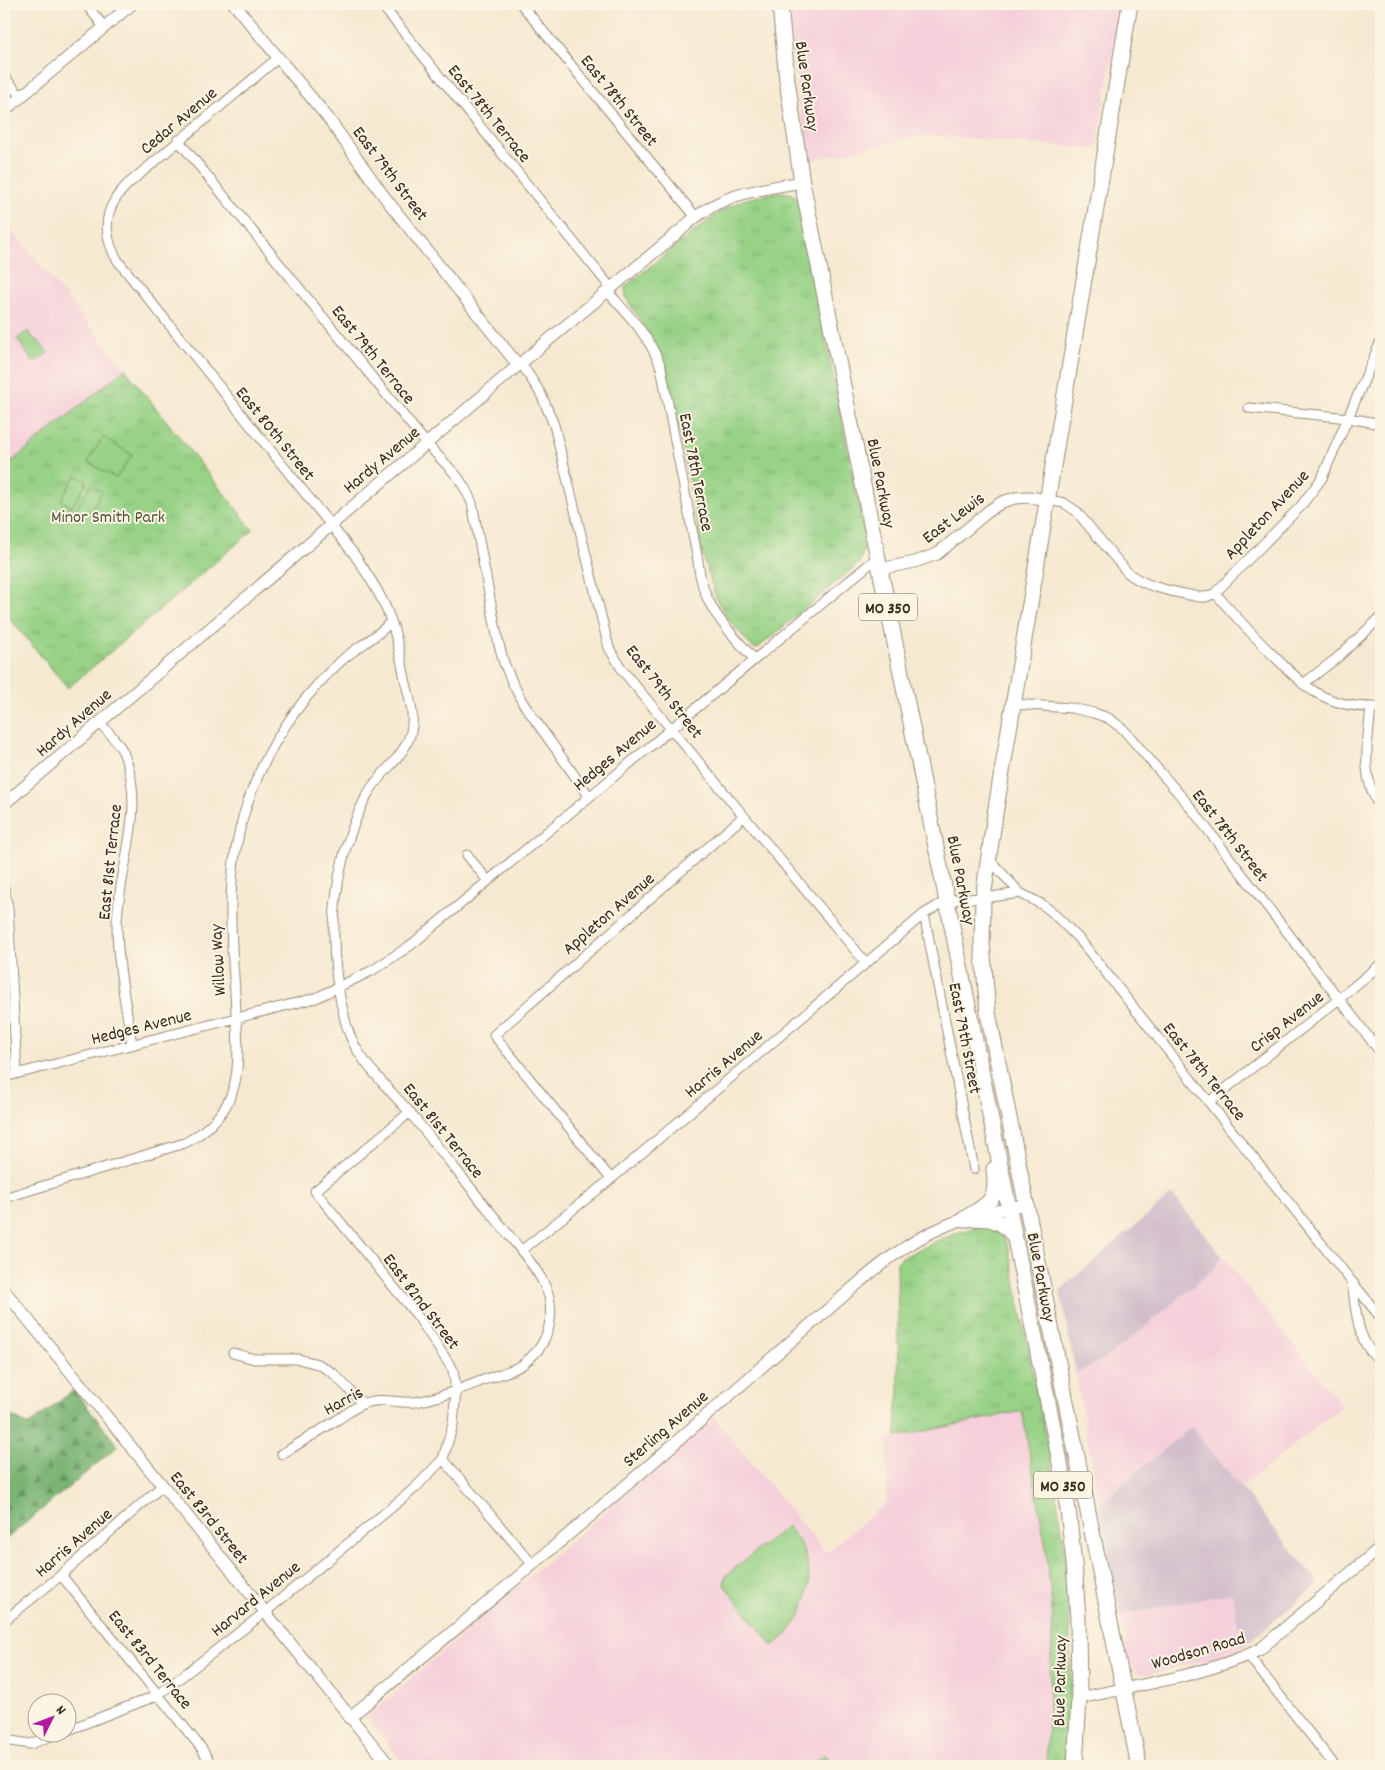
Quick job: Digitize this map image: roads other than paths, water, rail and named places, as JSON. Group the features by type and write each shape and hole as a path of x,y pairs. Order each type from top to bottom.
{"highway":[{"name":"Blue Parkway","path":"780,4 787,80 802,182 946,900 1010,1208 1068,1510 1078,1620 1079,1698 1074,1766"},
{"name":"Blue Parkway","path":"1130,4 983,898 982,944 988,1013 1139,1766"},
{"path":"964,1219 988,1205 994,1195 995,1186 990,1151 991,1120"},
{"path":"964,1219 981,1218 997,1221 1008,1230 1016,1241"}],"street":[{"path":"86,4 104,27"},
{"path":"4,111 132,4"},
{"name":"East 79th Street","path":"234,4 328,118 386,199 520,364 541,394 554,425 609,648 623,671 866,964"},
{"name":"East 78th Terrace","path":"381,4 644,334 654,350 661,367 698,561 699,576 704,594 716,616 754,659"},
{"name":"East 78th Street","path":"521,4 694,216"},
{"name":"Cedar Avenue","path":"108,216 114,200 128,184 279,57"},
{"path":"4,76 21,97"},
{"name":"East 79th Terrace","path":"178,140 426,444 457,476 466,490 472,503 498,641 513,684 523,703 589,796"},
{"name":"Hardy Avenue","path":"4,804 680,230 694,216 714,204 737,194 802,182"},
{"name":"East 80th Street","path":"108,216 109,241 118,262 367,574 380,595 392,622 412,709 412,728 402,753 369,791 355,820 345,851 338,882 334,920 334,957 338,989"},
{"name":"Appleton Avenue","path":"1215,593 1300,506 1322,478 1381,342"},
{"path":"1249,408 1349,418 1381,424"},
{"name":"East Lewis","path":"879,563 915,562 937,554 1002,502 1022,498 1048,500"},
{"path":"1048,500 1064,503 1076,511 1127,572 1136,580 1146,585 1199,597 1206,597 1215,593 1248,631 1303,684 1316,693 1334,701 1354,706 1381,707"},
{"name":"Hedges Avenue","path":"4,1078 316,998 338,989 373,970 411,945 754,659 879,563"},
{"path":"1303,684 1337,658 1381,617"},
{"name":"Willow Way","path":"4,1198 185,1143 197,1136 218,1116 228,1103 234,1088 239,1062 231,918 232,883 238,838 253,788 276,742 305,699 341,661 392,622"},
{"name":"East 78th Street","path":"1014,704 1071,708 1094,713 1108,718 1123,729 1187,803 1381,1053"},
{"path":"1371,707 1366,771 1372,793 1381,808"},
{"name":"East 81st Terrace","path":"99,722 122,750 132,791 133,823 120,880 117,924 118,955 132,1045"},
{"name":"Appleton Avenue","path":"612,1179 492,1035 744,816"},
{"path":"467,855 488,881"},
{"name":"East 78th Terrace","path":"989,860 1020,893 1043,905 1070,929 1381,1318"},
{"path":"4,888 8,908 17,1074"},
{"path":"946,900 1020,893"},
{"name":"Harris Avenue","path":"521,1251 612,1179 924,914 946,900"},
{"name":"East 79th Street","path":"924,914 974,1169"},
{"name":"Crisp Avenue","path":"1209,1102 1381,964"},
{"name":"East 81st Terrace","path":"338,989 348,1030 357,1049 368,1065 410,1112 521,1251 543,1282"},
{"name":"East 82nd Street","path":"410,1112 315,1191 419,1318 453,1370 456,1390 453,1424 443,1459"},
{"name":"Sterling Avenue","path":"349,1718 623,1488 888,1260 930,1233 964,1219 1026,1204"},
{"name":"Harris","path":"282,1454 363,1404 380,1399 416,1402 456,1390 519,1367 533,1356 545,1339 551,1318 549,1297 543,1282"},
{"name":"East 78th Terrace","path":"1352,1282 1363,1338 1370,1351 1381,1360"},
{"name":"East 83rd Street","path":"5,1295 390,1766"},
{"path":"233,1353 254,1359 298,1359 318,1364 333,1373 363,1404"},
{"path":"443,1459 532,1564"},
{"name":"Harvard Avenue","path":"78,1726 158,1695 264,1613 415,1488 443,1459"},
{"name":"Harris Avenue","path":"4,1621 61,1575 162,1486"},
{"name":"Woodson Road","path":"1079,1698 1209,1669 1259,1650 1381,1547"},
{"name":"East 83rd Terrace","path":"61,1575 202,1749 212,1766"},
{"path":"1248,1655 1335,1766"},
{"path":"4,1740 31,1744 36,1742"}],"park label":[{"name":"Minor Smith Park","path":"108,516"}]}
